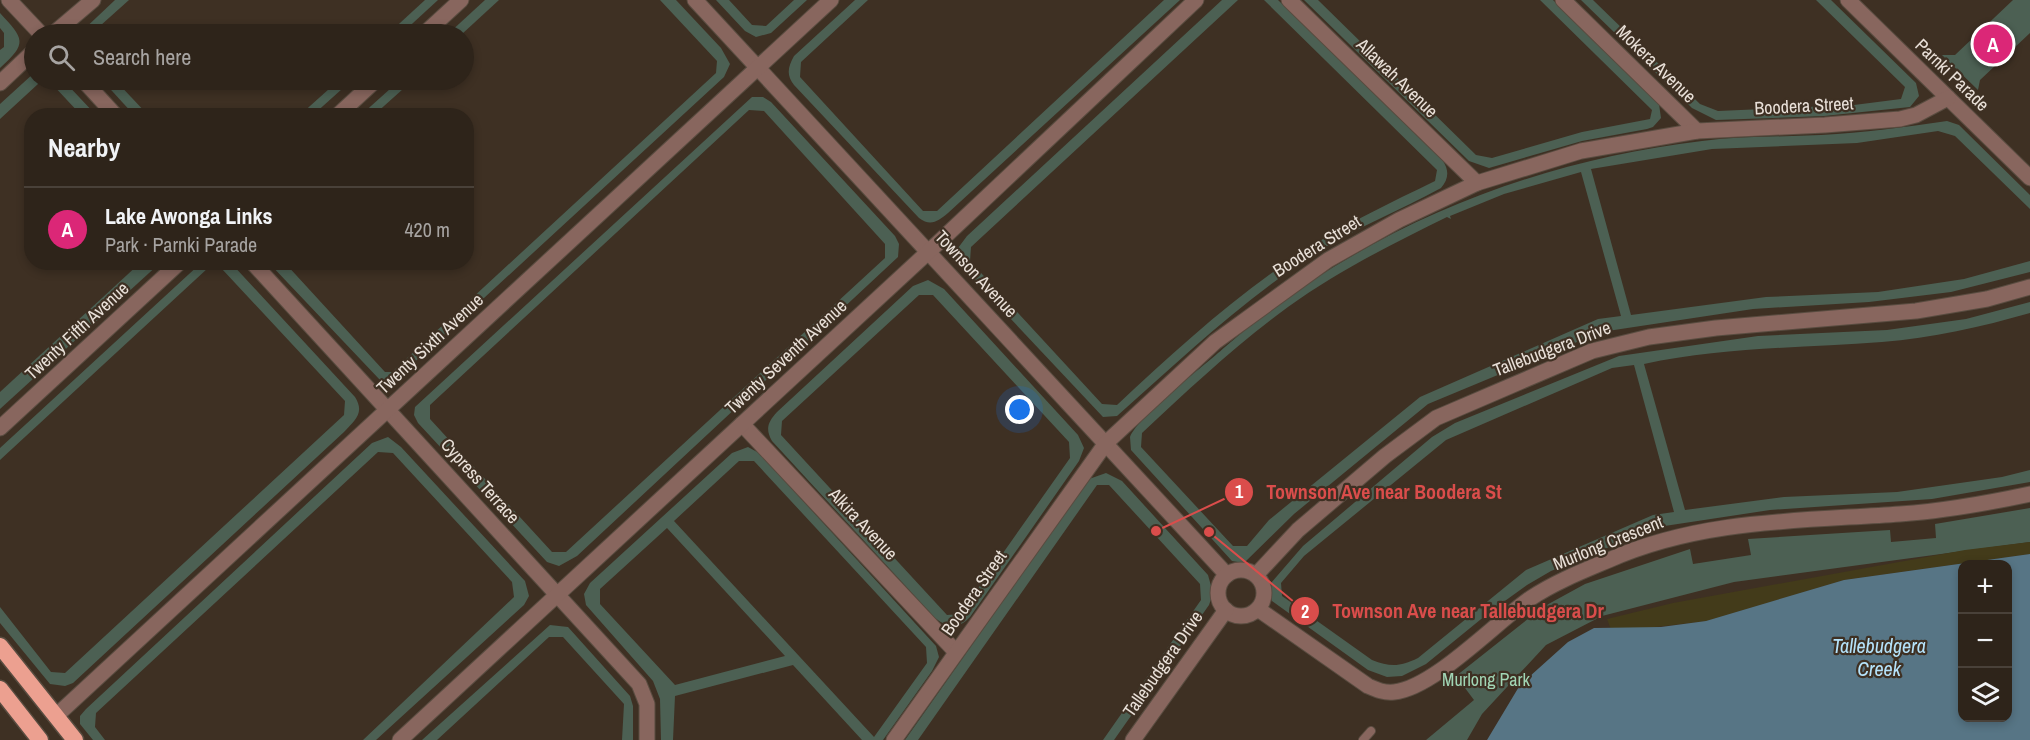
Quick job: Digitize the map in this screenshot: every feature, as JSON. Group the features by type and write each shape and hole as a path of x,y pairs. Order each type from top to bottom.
{"highway":[{"path":"0,646 75,740"},
{"path":"0,689 40,740"}],"street":[{"path":"9,0 32,24"},
{"path":"65,24 93,0"},
{"path":"435,24 461,0"},
{"name":"Townson Avenue","path":"695,0 1227,575"},
{"name":"Twenty Sixth Avenue","path":"56,716 831,0"},
{"name":"Twenty Seventh Avenue","path":"400,740 928,252 1196,0"},
{"name":"Allawah Avenue","path":"1289,0 1477,183"},
{"name":"Mokera Avenue","path":"1563,0 1697,131"},
{"name":"Parnki Parade","path":"1848,0 2030,178"},
{"path":"0,83 24,60"},
{"path":"92,90 109,108"},
{"path":"346,108 365,90"},
{"name":"Boodera Street","path":"894,740 1106,443 1215,342 1297,280 1370,235 1477,183 1581,151 1697,131 1825,125 1900,118 1916,115 1948,98"},
{"name":"Twenty Fifth Avenue","path":"0,428 171,270"},
{"name":"Cypress Terrace","path":"259,270 639,684 647,704 648,740"},
{"name":"Tallebudgera Drive","path":"1256,575 1298,530 1385,456 1436,418 1592,351 1649,337 1716,328 1777,321 1868,317 1944,307 2030,287"},
{"name":"Alkira Avenue","path":"742,424 956,652"},
{"name":"Murlong Crescent","path":"1258,609 1368,686 1382,692 1395,692 1427,680 1532,597 1619,555 1668,538 1714,529 1774,522 1903,514 2030,494"},
{"path":"1241,570 1256,575 1264,587 1262,602 1258,609 1246,616 1239,616 1226,610 1218,596 1219,588 1227,575 1241,570"},
{"name":"Tallebudgera Drive","path":"1133,740 1226,610"}],"lane":[{"path":"1363,740 1371,731"}],"green space":[{"path":"115,0 129,0 102,24 90,24"},
{"path":"425,0 438,0 412,24 399,24"},
{"path":"485,0 499,0 473,24 459,24"},
{"path":"660,0 676,0 721,48 730,64 724,77 407,369 391,381 380,380 276,270 291,270 385,372 392,372 716,73 717,61"},
{"path":"716,0 729,0 752,25 766,26 794,0 807,0 771,33 756,37 745,31"},
{"path":"855,0 868,0 801,62 800,77 923,211 937,211 1164,0 1180,0 948,213 938,220 927,222 919,218 794,85 790,78 789,67 794,56"},
{"path":"1222,0 1238,0 971,247 970,261 1102,404 1117,405 1232,303 1281,266 1322,239 1435,181 1437,170 1264,0 1278,0 1443,161 1447,178 1441,188 1334,242 1292,269 1215,329 1117,416 1103,417 961,266 958,248 967,236"},
{"path":"1304,0 1318,0 1476,155 1492,158 1582,132 1650,119 1652,110 1540,0 1553,0 1659,104 1661,118 1653,127 1647,129 1582,141 1489,168 1469,161"},
{"path":"1581,0 1593,0 1700,104 1718,111 1854,105 1901,99 1905,87 1816,0 1831,0 1916,83 1919,96 1910,107 1824,116 1716,120 1692,108"},
{"path":"2013,0 2030,0 2030,33 1980,80 1978,90 1942,55 1955,55"},
{"path":"0,13 14,29 20,41 15,53 0,68 0,50 4,47 4,33 0,28"},
{"path":"24,82 24,90 31,90 0,119 0,104"},
{"path":"58,90 72,90 89,108 74,108"},
{"path":"111,90 124,90 141,108 128,108"},
{"path":"328,90 341,90 321,108 308,108"},
{"path":"389,90 402,90 382,108 369,108"},
{"path":"752,97 763,97 771,102 895,236 899,244 898,257 577,556 559,566 547,562 418,423 414,415 415,407","holes":["749,110 764,111 885,244 885,258 566,552 552,552 430,419 430,405"]},
{"path":"1947,121 1959,125 2030,195 2030,209 1955,136 1938,131 1857,143 1712,149 1591,169 1631,315 1766,297 1878,292 1964,279 2030,261 2030,272 1951,292 1869,302 1753,309 1601,332 1428,404 1294,514 1244,563 1232,561 1131,450 1130,437 1158,404 1277,305 1331,268 1389,236 1448,208 1510,185 1572,166 1637,151 1717,139 1837,134","holes":["1581,172 1621,316 1598,319 1420,397 1269,520 1247,546 1233,546 1141,447 1142,433 1195,384 1288,307 1326,282 1447,217 1451,219 1450,216 1504,194"]},
{"path":"132,270 152,270 0,409 0,392"},
{"path":"193,270 206,270 0,460 0,448"},
{"path":"223,270 237,270 355,397 359,412 352,424 73,683 65,686 50,684 0,623 0,607 51,672 65,673 344,415 345,401"},
{"path":"928,280 944,289 1078,435 1084,448 1079,461 970,617 962,624 953,626 944,624 935,618 772,441 768,429 771,419 777,412 913,286","holes":["919,295 933,295 1069,442 1070,458 960,614 947,615 781,435 782,421"]},
{"path":"2030,302 2030,313 1938,335 1882,342 1733,351 1644,364 1685,510 1784,497 1897,492 2002,477 2030,470 2030,482 1932,499 1770,510 1658,527 1551,571 1491,611 1426,664 1402,676 1387,677 1368,670 1272,601 1271,583 1303,546 1432,437 1455,423 1619,356 1758,336 1887,330 1966,319","holes":["1634,365 1674,512 1653,515 1526,570 1418,658 1406,663 1390,665 1372,660 1282,596 1281,583 1304,556 1446,440 1612,368"]},
{"path":"388,437 401,447 525,581 529,596 524,605 376,740 363,740 514,597 512,582 393,453 378,452 96,713 95,727 105,740 93,740 80,724 80,716 86,709 372,443"},
{"path":"748,447 759,453 936,646 939,657 932,671 883,740 862,740 793,665 675,696 673,740 661,740 660,699 653,681 586,605 584,594 590,583 732,453","holes":["739,461 754,461 926,647 927,663 874,737 674,521","667,528 785,656 675,685 600,604 600,589"]},
{"path":"1106,473 1122,481 1208,575 1213,593 1209,605 1114,740 1103,740 1201,600 1200,584 1109,485 1097,485 918,740 905,740 1089,479"},
{"name":"Murlong Park","path":"2030,508 2030,542 1734,582 1602,616 1546,645 1482,714 1467,740 1426,740 1474,700 1456,676 1543,607 1585,584 1690,549 1693,564 1751,555 1748,539 1890,530 1891,542 1936,538 1935,524"},
{"path":"550,625 568,627 630,696 633,706 633,740 622,740 624,704 563,637 549,637 437,740 422,740"}],"sand":[{"path":"2030,542 2030,554 1987,560 1958,560 1958,564 1844,580 1707,621 1612,632 1607,619 1673,603 1965,550"}],"water":[{"name":"Tallebudgera Creek","path":"2030,554 2030,740 1487,740 1520,685 1568,642 1594,628 1661,627 1706,621 1844,580 1958,564 1958,722 2012,722 2012,560 1987,560"}],"place":[{"name":"Lake Awonga Links","path":"1993,44"},
{"name":"Townson Ave near Boodera St","path":"1156,531"},
{"name":"Townson Ave near Tallebudgera Dr","path":"1209,532"}]}
